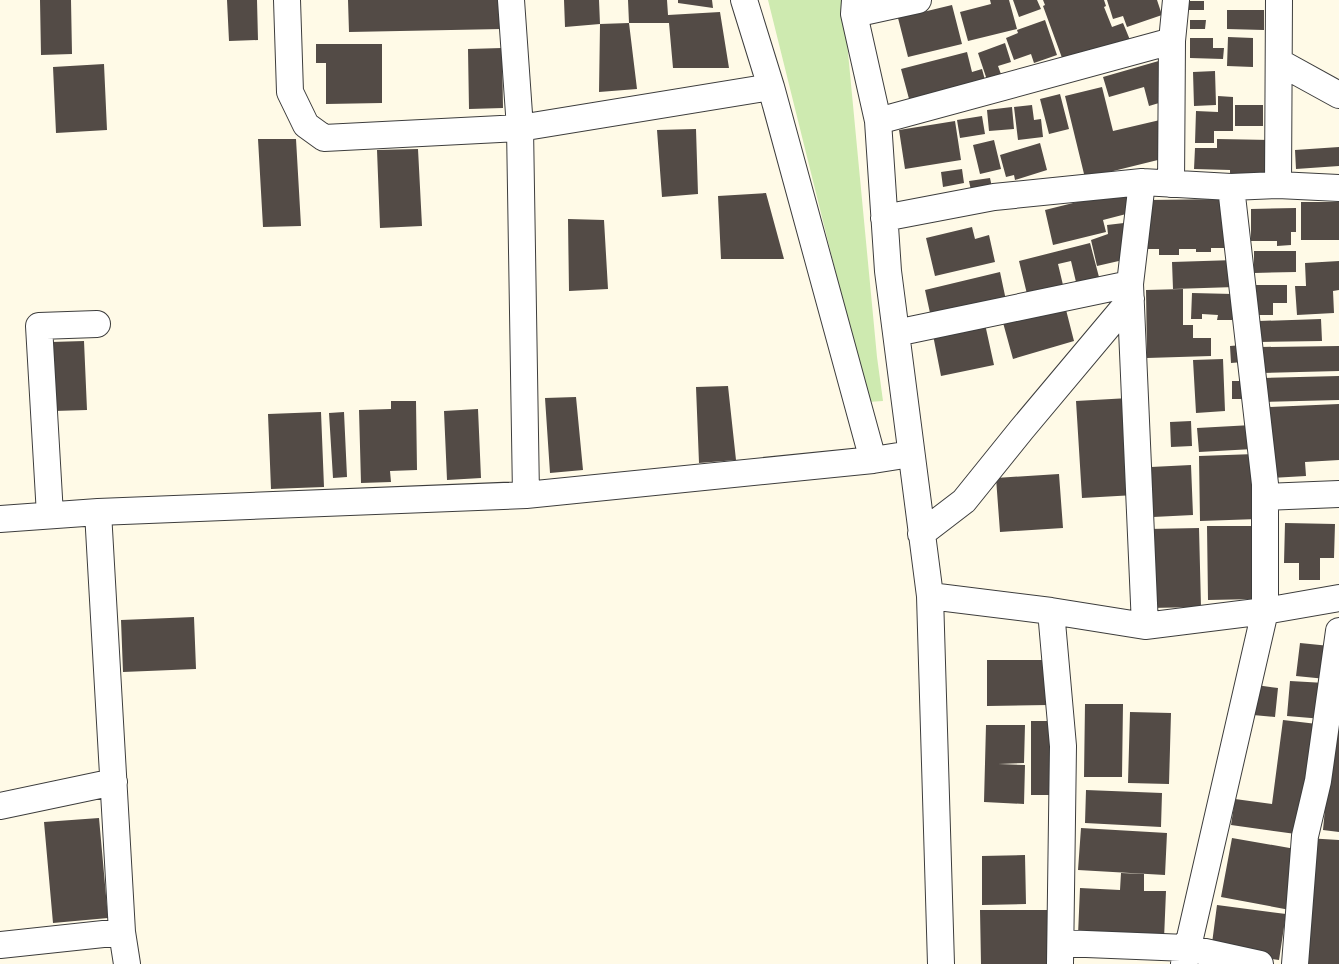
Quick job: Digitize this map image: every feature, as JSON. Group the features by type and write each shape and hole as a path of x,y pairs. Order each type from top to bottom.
{"street":[{"path":"287,0 290,92 306,126 324,138 520,128 771,88"},
{"path":"511,0 520,128 526,495"},
{"path":"744,0 771,88 873,460"},
{"path":"918,0 855,7 878,121 888,271 930,596 941,964"},
{"path":"1172,184 1172,41 1176,0"},
{"path":"1278,185 1279,0"},
{"path":"878,121 1172,41"},
{"path":"1279,62 1339,94"},
{"path":"884,218 994,197 1142,182 1231,187 1278,185 1339,188"},
{"path":"1142,182 1131,291 1145,626"},
{"path":"1185,956 1265,611 1265,484 1231,187"},
{"path":"896,333 1131,291"},
{"path":"922,534 964,501 1131,291"},
{"path":"50,515 40,326 97,324"},
{"path":"0,519 98,512 526,495 873,460 911,454"},
{"path":"1265,497 1339,494"},
{"path":"98,512 122,932 127,964"},
{"path":"930,596 1051,611 1145,626 1265,611 1339,598"},
{"path":"1051,611 1063,746 1061,954 1185,956 1260,964"},
{"path":"1295,964 1305,836 1318,781 1339,631"},
{"path":"0,806 114,782"},
{"path":"0,945 122,932"}],"green space":[{"path":"768,0 843,0 877,357 883,401 868,402"}],"building":[{"path":"40,0 71,0 72,54 41,55"},
{"path":"227,0 257,0 258,40 229,41"},
{"path":"348,0 500,0 502,29 349,32"},
{"path":"564,0 599,0 600,24 565,27"},
{"path":"628,0 667,0 668,15 720,12 729,68 673,68 669,23 629,23"},
{"path":"678,0 712,0 713,8 678,3"},
{"path":"990,0 1009,0 1017,29 968,41 960,12 991,4"},
{"path":"1013,0 1037,0 1041,9 1019,17"},
{"path":"1043,0 1104,0 1106,6 1104,7 1112,27 1123,23 1130,40 1065,66 1043,6 1045,5"},
{"path":"1107,0 1157,0 1162,15 1127,27 1123,16 1113,19"},
{"path":"1189,1 1204,1 1204,10 1188,10"},
{"path":"952,5 962,44 908,57 898,18"},
{"path":"1227,10 1264,10 1264,30 1227,29"},
{"path":"1045,20 1057,55 1034,63 1031,54 1014,60 1006,38 1018,33 1017,30"},
{"path":"1190,20 1206,20 1205,29 1190,29"},
{"path":"629,23 637,89 599,92 600,24"},
{"path":"1228,37 1253,38 1253,67 1227,66"},
{"path":"1190,38 1213,38 1213,48 1224,48 1223,59 1190,58"},
{"path":"1005,43 1011,62 998,66 1005,85 990,89 978,53"},
{"path":"316,44 382,44 382,103 326,104 326,63 316,63"},
{"path":"502,48 503,108 469,109 468,49"},
{"path":"967,52 972,72 982,69 988,91 912,110 901,69"},
{"path":"1169,58 1169,100 1149,106 1144,87 1109,97 1103,77"},
{"path":"104,64 107,130 56,133 53,67"},
{"path":"1215,71 1216,105 1194,106 1193,72"},
{"path":"1102,87 1113,131 1160,120 1170,157 1085,178 1065,96"},
{"path":"1060,94 1069,129 1049,134 1040,99"},
{"path":"1218,96 1233,97 1233,131 1214,131 1214,143 1195,143 1196,111 1218,112"},
{"path":"1032,105 1034,120 1041,119 1043,137 1018,140 1014,107"},
{"path":"1235,105 1263,105 1263,126 1235,126"},
{"path":"1012,107 1014,129 989,131 987,110"},
{"path":"982,116 985,134 960,138 957,120"},
{"path":"955,121 961,160 905,169 899,130"},
{"path":"696,129 698,194 662,197 657,130"},
{"path":"258,139 296,139 301,226 263,227"},
{"path":"1217,139 1271,140 1270,178 1230,177 1230,170 1194,169 1195,148 1217,148"},
{"path":"994,140 1001,169 980,174 973,145"},
{"path":"1040,143 1047,170 1015,180 1014,175 1006,177 1000,155"},
{"path":"1339,147 1339,166 1296,169 1295,150"},
{"path":"418,149 422,226 380,228 377,150"},
{"path":"962,169 964,183 943,187 941,172"},
{"path":"990,178 993,192 972,195 969,181"},
{"path":"1125,190 1130,213 1103,220 1106,232 1053,245 1045,210"},
{"path":"766,193 784,259 721,259 718,196"},
{"path":"1228,199 1228,248 1211,248 1211,252 1196,252 1196,249 1179,249 1179,255 1159,255 1159,249 1148,249 1148,200"},
{"path":"1301,202 1339,202 1339,240 1301,240"},
{"path":"1296,208 1296,232 1291,232 1291,245 1277,246 1277,241 1251,241 1251,209"},
{"path":"568,219 604,220 608,289 569,291"},
{"path":"1124,223 1123,260 1097,266 1091,240 1108,234 1107,225"},
{"path":"972,227 975,239 989,235 995,262 935,276 926,238"},
{"path":"1090,243 1099,277 1076,282 1071,261 1058,264 1063,285 1027,294 1019,261"},
{"path":"1254,251 1296,251 1296,272 1254,273"},
{"path":"1235,260 1235,287 1173,289 1172,262"},
{"path":"1339,261 1339,290 1333,291 1334,313 1297,315 1295,286 1306,286 1305,263"},
{"path":"1000,272 1007,305 932,322 925,290"},
{"path":"1254,285 1287,285 1287,303 1273,303 1273,315 1255,315"},
{"path":"1183,289 1183,325 1193,325 1193,338 1211,338 1211,356 1147,358 1146,290"},
{"path":"1192,293 1233,294 1232,320 1217,320 1218,315 1202,314 1202,319 1191,319"},
{"path":"1064,302 1074,341 1013,359 1002,319"},
{"path":"1321,319 1322,341 1259,342 1259,321"},
{"path":"985,324 994,365 941,376 933,335"},
{"path":"84,341 87,410 54,411 51,342"},
{"path":"1242,345 1243,362 1231,363 1230,346"},
{"path":"1339,346 1339,371 1261,373 1261,347"},
{"path":"1223,359 1225,411 1196,413 1193,360"},
{"path":"1339,376 1339,400 1265,402 1264,378"},
{"path":"1232,381 1248,381 1248,399 1232,399"},
{"path":"728,386 736,460 699,463 696,387"},
{"path":"576,397 583,470 550,473 545,398"},
{"path":"1129,398 1135,495 1082,498 1076,401"},
{"path":"391,401 416,401 417,470 390,471 391,482 361,483 359,410 391,409"},
{"path":"1339,404 1339,460 1305,462 1306,476 1271,478 1268,407"},
{"path":"478,409 481,478 447,480 444,411"},
{"path":"321,412 324,487 271,489 268,414"},
{"path":"344,412 347,477 333,478 329,413"},
{"path":"1191,421 1192,446 1171,447 1170,422"},
{"path":"1252,425 1253,449 1199,452 1197,428"},
{"path":"1255,454 1258,519 1200,521 1199,456"},
{"path":"1191,465 1193,515 1153,517 1151,467"},
{"path":"1059,474 1063,528 1000,532 996,478"},
{"path":"1285,523 1335,524 1334,558 1320,558 1320,580 1299,580 1299,563 1284,563"},
{"path":"1207,526 1256,526 1257,599 1208,600"},
{"path":"1199,528 1201,607 1149,608 1148,529"},
{"path":"194,617 196,669 123,672 121,620"},
{"path":"1300,643 1330,646 1326,679 1296,676"},
{"path":"987,660 1048,660 1048,705 987,706"},
{"path":"1290,681 1325,683 1323,719 1287,716"},
{"path":"1256,685 1278,688 1275,717 1253,715"},
{"path":"1085,704 1123,704 1122,777 1084,777"},
{"path":"1130,712 1171,713 1169,784 1128,783"},
{"path":"1283,720 1317,724 1303,835 1231,825 1235,799 1272,804"},
{"path":"1031,721 1056,721 1056,795 1031,795"},
{"path":"986,725 1025,725 1024,763 998,764 1025,765 1024,804 984,802"},
{"path":"1333,725 1339,726 1339,832 1323,830"},
{"path":"1086,790 1162,793 1161,827 1085,823"},
{"path":"99,818 108,918 53,923 44,822"},
{"path":"1081,828 1167,833 1165,875 1078,870"},
{"path":"1232,838 1301,850 1290,910 1221,897"},
{"path":"1306,838 1339,840 1339,964 1301,964"},
{"path":"1025,855 1026,904 982,905 982,856"},
{"path":"1121,873 1144,874 1144,891 1166,891 1164,939 1078,935 1080,888 1120,890"},
{"path":"1217,905 1286,914 1279,960 1211,951"},
{"path":"980,910 1052,910 1052,964 981,964"}]}
